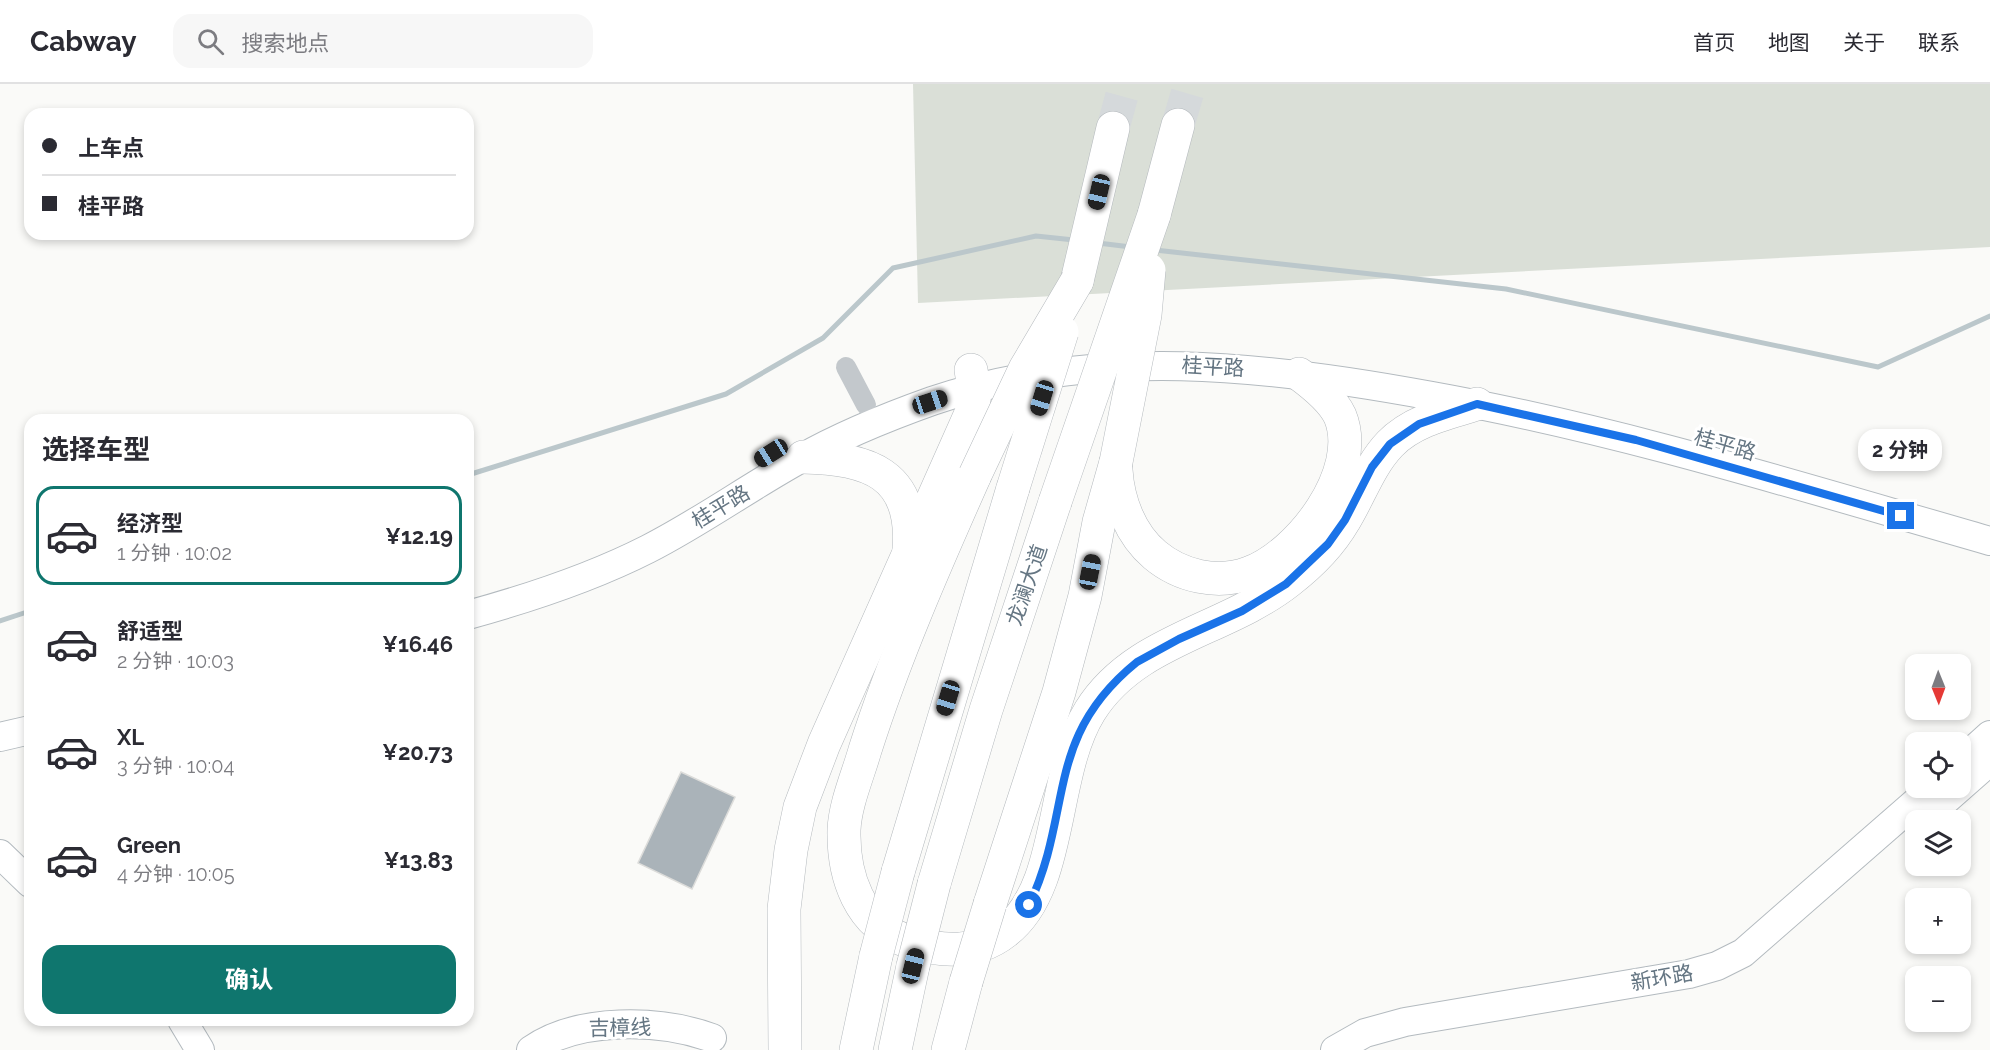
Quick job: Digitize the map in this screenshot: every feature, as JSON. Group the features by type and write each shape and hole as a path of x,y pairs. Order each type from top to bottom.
{"highway":[{"name":"龙澜大道","path":"895,1050 934,884 983,720 1154,215 1178,125"},
{"name":"龙澜大道","path":"856,1050 876,956 898,872 1077,281 1113,128"},
{"path":"948,1050 990,904 1056,702 1082,607 1099,522 1116,462 1144,315 1154,215"},
{"path":"1077,281 1025,369 932,573 892,674 863,758 844,826 845,856 851,885 869,915 881,927 904,940 935,948 962,950 996,939 1015,924 1029,905 1043,873 1072,746 1092,707 1106,691 1137,662 1242,611 1286,584 1328,544 1345,520 1372,467 1390,444 1419,424 1477,404"},
{"path":"1116,462 1118,484 1127,518 1137,536 1156,556 1169,565 1196,576 1224,578 1250,573 1278,556 1307,528 1324,505 1341,466 1344,438 1339,416 1323,395 1299,374"},
{"path":"784,1050 782,933 788,869 800,807 812,773 972,411 973,379"},
{"path":"803,457 851,460 867,465 886,477 901,496 907,510 910,532 909,553"}],"street":[{"name":"桂平路","path":"474,593 547,572 619,542 663,519 793,440 866,405 973,379 1057,352 1126,346 1235,348 1344,361 1524,394 1641,422 1990,522"},
{"name":"桂平路","path":"474,613 553,590 637,554 803,457 973,379 1127,365 1200,365 1299,374 1477,404 1636,440 1990,542"},
{"path":"846,367 866,405"},
{"path":"0,718 24,712"},
{"path":"0,738 24,732"},
{"path":"1971,752 1990,735"},
{"path":"1934,810 1990,761"},
{"name":"新环路","path":"1335,1050 1365,1033 1405,1022 1689,974 1727,962 1743,953 1774,928 1921,798"},
{"name":"新环路","path":"1374,1050 1409,1041 1679,996 1724,984 1745,975 1767,960 1905,838"},
{"path":"0,854 24,877"},
{"path":"186,1026 200,1050"},
{"name":"吉樟线","path":"531,1050 563,1033 610,1026 677,1029 712,1038"}],"shaded area":[{"path":"913,84 1990,84 1990,247 918,303"}],"building":[{"path":"681,772 735,797 692,889 638,863"}],"waterway":[{"path":"474,473 726,394 823,338 893,268 1036,236 1074,240"},
{"path":"1098,243 1131,247"},
{"path":"1155,250 1506,289 1878,367 1990,316"},
{"path":"0,621 24,613"}],"tunnel":[{"path":"1113,128 1125,84"},
{"path":"1178,125 1190,84"}],"route":[{"path":"1029,905 1043,873 1072,746 1092,707 1119,676 1137,662 1179,639 1242,611 1286,584 1309,566 1345,520 1380,456 1399,436 1419,424 1477,404 1636,440 1901,516"}]}
